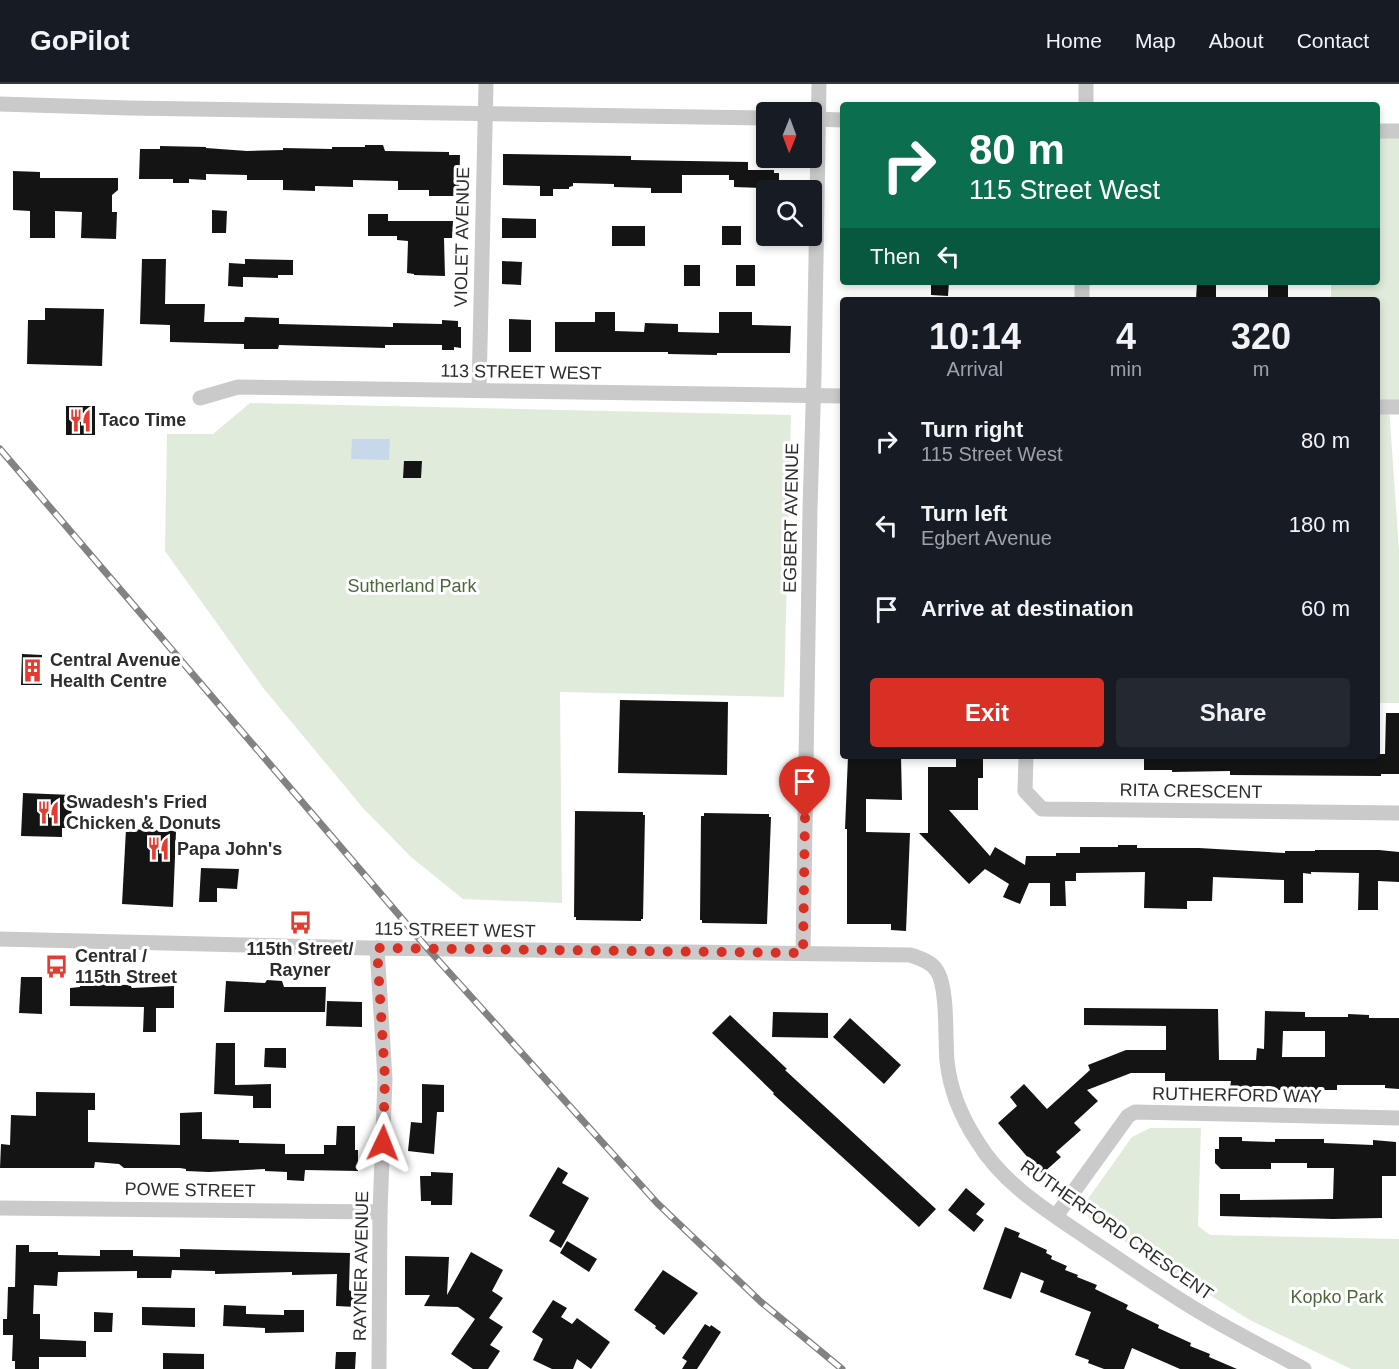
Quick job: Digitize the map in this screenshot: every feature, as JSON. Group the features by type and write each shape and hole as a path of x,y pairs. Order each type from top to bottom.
{"street":[{"name":"VIOLET AVENUE","path":"479,390 486,84"},
{"name":"EGBERT AVENUE","path":"817,102 819,84"},
{"path":"1086,84 1086,102"},
{"path":"0,104 485,115 756,118"},
{"path":"822,119 840,120"},
{"path":"1380,131 1399,131"},
{"name":"EGBERT AVENUE","path":"803,953 814,396 815,168"},
{"name":"113 STREET WEST","path":"200,398 238,387 840,396"},
{"path":"1380,406 1399,407"},
{"name":"RITA CRESCENT","path":"1026,759 1025,791 1042,809 1399,813"},
{"name":"115 STREET WEST","path":"0,939 377,948 910,955"},
{"name":"RAYNER AVENUE","path":"377,948 385,1078 380,1212 379,1369"},
{"name":"RUTHERFORD CRESCENT","path":"910,955 925,960 937,970 944,989 947,1064 961,1112 994,1167 1056,1216 1200,1312 1304,1369"},
{"name":"RUTHERFORD WAY","path":"1056,1216 1128,1116 1135,1112 1399,1118"},
{"name":"POWE STREET","path":"0,1208 380,1212"}],"green space":[{"path":"1380,131 1399,131 1399,407 1389,407 1399,551 1399,703 1380,703 1380,297 1331,297 1331,285 1380,285"},
{"name":"Sutherland Park","path":"250,403 791,415 784,697 560,692 562,903 463,899 411,857 363,808 264,689 165,551 167,434 213,434"},
{"name":"Kopko Park","path":"1150,1128 1201,1128 1198,1226 1210,1235 1399,1239 1399,1369 1351,1369 1248,1319 1089,1219 1085,1203 1132,1137"}],"water":[{"path":"352,439 390,439 389,460 351,459"}],"building":[{"path":"365,145 383,145 385,151 449,152 449,155 460,155 459,196 429,196 429,190 398,190 398,181 353,180 353,187 315,186 315,191 283,190 283,180 247,180 247,175 206,174 206,180 189,179 189,183 173,183 173,179 139,179 140,149 160,149 160,146 247,151 283,150 283,148 332,149 332,147 365,147"},
{"path":"503,154 631,156 631,160 748,162 748,170 774,170 774,173 779,173 779,180 756,180 756,188 734,187 734,180 729,180 729,175 682,175 682,193 651,193 651,188 573,183 569,189 553,189 553,196 540,196 540,186 503,185"},
{"path":"13,171 40,172 40,178 118,178 118,190 112,195 112,212 117,212 116,239 81,238 82,212 55,211 55,238 30,238 30,211 13,210"},
{"path":"212,210 227,211 226,233 212,233"},
{"path":"368,214 388,214 388,221 453,221 452,238 444,238 445,276 407,273 408,241 397,240 397,236 368,236"},
{"path":"502,218 536,219 536,238 502,238"},
{"path":"612,226 645,226 645,246 612,246"},
{"path":"722,226 741,226 741,245 722,245"},
{"path":"142,259 166,259 165,304 205,304 204,322 244,322 245,317 279,318 279,324 393,327 393,323 442,324 442,320 458,321 458,327 461,327 461,348 442,350 442,345 385,345 385,348 279,345 278,349 244,349 244,344 170,342 170,325 140,324"},
{"path":"245,259 293,260 293,275 278,275 278,278 243,277 243,287 228,286 229,263 245,264"},
{"path":"502,261 522,262 521,285 502,284"},
{"path":"684,265 700,265 700,286 684,286"},
{"path":"736,265 755,265 755,286 736,286"},
{"path":"931,285 949,285 948,296 931,295"},
{"path":"1197,285 1216,285 1216,297 1196,297"},
{"path":"1268,285 1288,285 1288,297 1268,297"},
{"path":"45,308 104,309 102,366 27,364 28,320 45,320"},
{"path":"595,312 615,312 615,331 644,332 645,323 678,324 678,332 719,333 719,312 752,312 752,325 791,326 790,353 717,353 717,355 668,354 668,352 555,352 555,322 595,322"},
{"path":"509,319 531,320 531,352 509,352"},
{"name":"Taco Time","path":"66,406 95,406 95,435 66,435"},
{"path":"404,461 422,461 421,478 403,478"},
{"name":"Central Avenue Health Centre","path":"22,654 42,655 42,685 21,685"},
{"path":"620,700 728,702 727,775 618,773"},
{"path":"1386,713 1399,713 1399,774 1381,774 1381,776 1230,775 1230,771 1144,770 1144,759 1380,759 1380,754 1385,754"},
{"path":"848,759 901,759 902,800 866,799 866,832 910,833 906,931 891,930 891,924 847,924 847,829 845,829"},
{"path":"956,759 983,759 983,778 978,778 978,810 949,810 990,856 995,847 1025,865 1026,856 1056,856 1056,853 1080,853 1080,847 1118,847 1118,845 1137,845 1137,848 1199,848 1285,853 1285,851 1315,850 1379,850 1399,852 1399,882 1378,881 1378,910 1358,910 1359,873 1311,872 1311,874 1303,873 1303,903 1284,903 1284,880 1213,877 1212,901 1187,901 1187,909 1144,908 1145,872 1076,873 1076,881 1065,881 1066,906 1050,906 1050,883 1029,883 1020,904 1003,897 1009,884 985,869 969,884 919,833 928,833 928,767 956,767"},
{"path":"23,793 72,795 71,828 62,828 62,837 21,836"},
{"path":"575,811 643,812 645,815 643,919 641,921 576,920 574,917"},
{"path":"704,813 769,814 771,817 767,924 702,923 700,920 701,816 704,816"},
{"path":"126,829 176,831 173,907 122,904"},
{"path":"201,868 239,869 237,889 217,888 217,902 199,902"},
{"path":"21,977 42,977 42,1014 19,1013"},
{"path":"267,980 282,981 284,987 326,987 325,1012 224,1012 226,981 265,983"},
{"path":"80,984 130,985 132,988 174,986 174,1008 156,1008 156,1032 143,1032 144,1007 70,1006 70,988 80,987"},
{"path":"327,1001 362,1002 362,1027 326,1026"},
{"path":"1084,1008 1218,1009 1219,1060 1256,1060 1257,1048 1264,1049 1265,1011 1305,1012 1305,1017 1348,1017 1348,1014 1369,1015 1369,1018 1399,1018 1399,1089 1385,1088 1385,1085 1337,1085 1337,1090 1273,1090 1270,1086 1230,1088 1231,1081 1165,1081 1165,1073 1131,1073 1087,1090 1098,1101 1074,1123 1081,1130 1056,1152 1061,1157 1042,1174 998,1123 1017,1106 1010,1097 1024,1084 1047,1109 1090,1070 1088,1065 1126,1050 1166,1050 1166,1026 1084,1025","holes":["1283,1031 1325,1031 1325,1057 1282,1057"]},
{"path":"773,1012 828,1013 828,1038 772,1037"},
{"path":"730,1015 787,1069 785,1070 936,1209 919,1227 773,1094 712,1033"},
{"path":"850,1018 901,1065 884,1084 833,1037"},
{"path":"216,1043 235,1043 235,1085 271,1084 271,1108 253,1108 253,1096 214,1094"},
{"path":"265,1048 286,1048 286,1068 264,1067"},
{"path":"422,1084 444,1085 444,1112 437,1112 434,1154 408,1151 411,1122 422,1123"},
{"path":"36,1092 95,1093 95,1110 88,1110 88,1142 180,1145 180,1113 202,1112 202,1139 285,1144 285,1154 324,1154 324,1145 336,1145 337,1126 355,1126 358,1171 305,1170 304,1181 287,1180 287,1172 265,1171 265,1169 209,1172 186,1171 180,1168 124,1168 119,1164 95,1162 94,1168 0,1168 1,1144 10,1145 11,1115 36,1116"},
{"path":"1219,1137 1242,1137 1242,1141 1275,1142 1275,1139 1324,1139 1324,1143 1373,1145 1373,1140 1396,1142 1396,1176 1382,1176 1382,1218 1220,1216 1220,1194 1240,1194 1240,1200 1333,1199 1334,1168 1307,1168 1307,1163 1271,1163 1271,1169 1221,1169 1215,1163 1215,1149 1219,1149"},
{"path":"558,1167 568,1173 562,1183 589,1198 561,1248 549,1241 555,1231 529,1216"},
{"path":"431,1172 453,1173 452,1205 431,1205 431,1201 421,1201 420,1176 431,1176"},
{"path":"966,1188 985,1204 976,1214 984,1220 974,1232 948,1210"},
{"path":"1005,1227 1020,1233 1018,1237 1047,1250 1046,1253 1052,1256 1051,1259 1067,1266 1065,1270 1097,1285 1095,1289 1128,1305 1126,1309 1159,1325 1158,1328 1191,1343 1190,1346 1210,1354 1209,1357 1237,1369 1180,1369 1132,1348 1124,1369 1104,1369 1088,1363 1089,1360 1075,1355 1091,1312 1040,1292 1044,1281 1021,1272 1011,1299 983,1289"},
{"path":"567,1241 597,1259 589,1272 560,1253"},
{"path":"16,1245 29,1245 29,1252 58,1252 58,1255 100,1256 100,1250 133,1250 133,1256 180,1257 180,1249 350,1253 349,1290 356,1294 356,1307 336,1306 337,1274 292,1275 292,1272 215,1274 215,1271 172,1270 171,1278 137,1278 137,1271 58,1272 57,1286 34,1285 33,1314 40,1314 40,1339 86,1341 86,1357 39,1357 39,1369 15,1369 15,1361 12,1361 13,1335 3,1335 3,1319 7,1319 8,1287 15,1287"},
{"path":"471,1252 503,1270 492,1291 503,1298 489,1318 503,1327 490,1345 500,1351 488,1369 473,1369 451,1354 475,1319 458,1307 424,1306 430,1295 405,1295 405,1256 449,1257 447,1295"},
{"path":"663,1270 698,1293 664,1335 634,1310"},
{"path":"553,1300 567,1308 561,1317 572,1324 577,1318 610,1342 591,1369 577,1359 573,1369 552,1369 533,1360 543,1339 532,1332"},
{"path":"224,1305 246,1306 246,1314 284,1315 284,1310 304,1310 304,1332 265,1333 265,1328 223,1326"},
{"path":"142,1307 195,1308 195,1327 142,1325"},
{"path":"94,1312 113,1313 112,1332 94,1332"},
{"path":"705,1324 721,1332 697,1369 682,1369 687,1361 682,1358"},
{"path":"336,1352 356,1352 355,1369 335,1369"},
{"path":"163,1353 204,1354 204,1369 163,1369"}],"railway":[{"path":"0,449 428,949 657,1203 761,1302 842,1369"}],"place":[{"name":"Taco Time","path":"81,420"},
{"name":"Central Avenue Health Centre","path":"32,670"},
{"name":"Swadesh's Fried Chicken & Donuts","path":"48,812"},
{"name":"Papa John's","path":"159,849"},
{"name":"115th Street/ Rayner","path":"300,923"},
{"name":"Central / 115th Street","path":"57,966"}],"route":[{"path":"383,1143 385,1078 377,948 803,953 805,818"}]}
